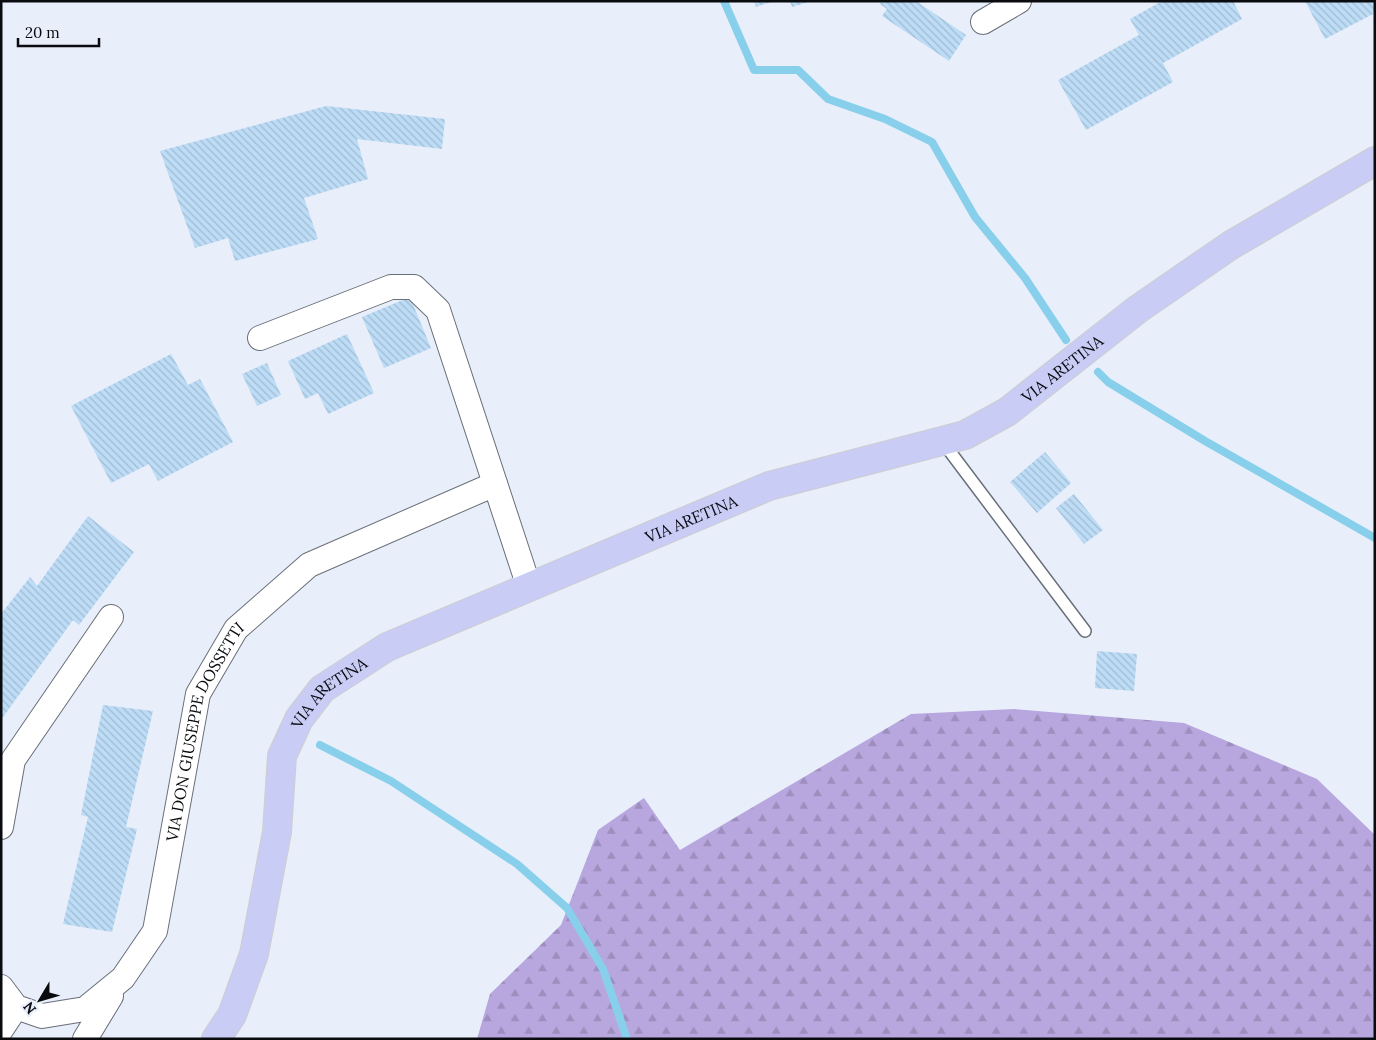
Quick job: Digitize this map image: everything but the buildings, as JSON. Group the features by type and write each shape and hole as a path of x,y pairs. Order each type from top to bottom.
{"main road":[{"name":"VIA ARETINA","path":"216,1039 232,1015 254,954 277,832 282,756 299,719 322,689 387,647 769,486 965,435 1007,412 1138,309 1231,245 1375,161"}],"street":[{"path":"983,22 1019,1"},
{"path":"260,338 391,287 414,287 438,310 529,588"},
{"name":"VIA DON GIUSEPPE DOSSETTI","path":"16,1007 42,1016 85,1010 123,978 155,931 198,694 236,628 309,566 495,484"},
{"path":"1,827 13,760 111,617"},
{"path":"85,1039 123,978"},
{"path":"1,987 16,1007 1,1030"}],"lane":[{"path":"942,441 1085,631"}],"green space":[{"path":"1014,709 1184,723 1317,779 1375,835 1375,1039 477,1039 490,994 561,925 598,830 644,798 680,850 911,714"}],"waterway":[{"path":"724,1 754,70 798,70 828,99 885,119 932,142 975,217 1025,278 1066,340"},
{"path":"1098,372 1108,382 1205,441 1375,538"},
{"path":"320,745 391,781 517,864 567,908 603,969 627,1039"}]}
